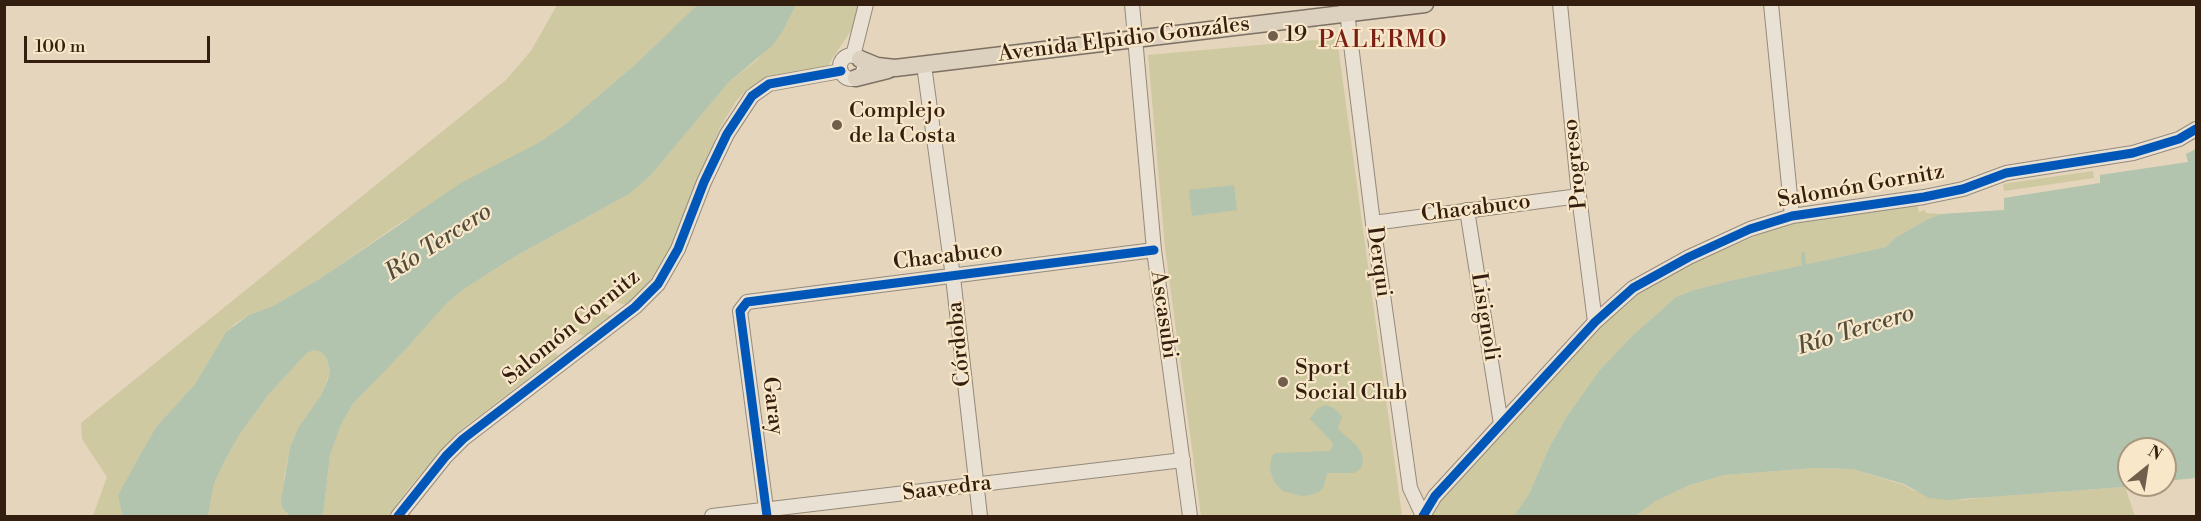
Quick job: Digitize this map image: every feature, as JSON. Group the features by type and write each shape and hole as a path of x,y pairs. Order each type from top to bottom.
{"main road":[{"name":"Avenida Elpidio Gonzáles","path":"857,57 877,66 895,68 1346,9 1425,4"},
{"path":"848,74 895,68"}],"street":[{"path":"857,57 846,57 842,61 848,74 863,70 857,57 866,4"},
{"name":"Ascasubi","path":"1132,4 1154,250 1190,516"},
{"name":"Progreso","path":"1560,4 1579,196 1595,322"},
{"path":"1771,4 1792,216"},
{"name":"Derqui","path":"1346,9 1372,222 1410,488 1423,516"},
{"name":"Córdoba","path":"924,65 953,277 980,516"},
{"name":"Salomón Gornitz","path":"398,516 446,456 463,439 627,313 658,284 673,259 704,182 727,134 752,96 769,84 848,74"},
{"name":"Salomón Gornitz","path":"1423,516 1435,496 1595,322 1634,288 1655,275 1750,229 1792,216 1923,198 1963,189 2007,173 2133,153 2179,139 2196,129"},
{"name":"Chacabuco","path":"1372,222 1579,196"},
{"name":"Lisignoli","path":"1467,210 1502,424"},
{"name":"Chacabuco","path":"747,302 1154,250"},
{"name":"Garay","path":"747,302 740,312 767,513"},
{"name":"Saavedra","path":"712,516 767,513 1183,460"}],"shaded area":[{"path":"557,5 697,5 637,63 563,126 538,143 400,223 321,278 273,306 249,315 236,323 226,332 195,384 156,427 118,495 122,516 93,516 107,477 82,439 81,423 506,80 531,51"},
{"path":"796,5 859,5 852,29 828,65 798,75 764,79 746,90 736,101 720,128 666,260 644,289 626,305 615,302 602,312 612,316 586,336 573,333 547,350 559,355 458,432 412,484 388,516 323,516 330,455 340,427 352,405 446,304 464,289 514,257 629,194 650,176 729,82 757,60 784,29"},
{"name":"Sport Social Club","path":"1337,38 1402,516 1201,516 1165,248 1148,55"},
{"path":"2093,171 2094,178 2004,191 2003,184"},
{"path":"1917,203 1919,212 1925,210 1926,213 1941,214 1895,238 1886,247 1729,281 1676,297 1632,336 1599,371 1567,416 1549,448 1529,494 1514,516 1431,516 1444,497 1601,327 1632,296 1665,274 1780,226"},
{"path":"314,350 326,357 330,372 321,395 298,428 290,447 284,478 286,513 289,516 208,516 214,484 238,437 268,395 307,353"},
{"path":"1816,468 1852,469 1904,485 1915,491 1963,500 2117,488 2117,497 2128,497 2135,516 1635,516 1656,501 1690,485 1724,475"}],"water":[{"name":"Río Tercero","path":"697,5 796,5 773,45 729,82 650,176 629,194 514,257 464,289 446,304 352,405 340,427 330,455 323,516 289,516 282,507 281,501 290,447 298,428 321,395 330,371 326,357 314,350 307,353 268,395 238,437 214,484 208,516 122,516 118,495 139,457 156,427 195,384 226,332 249,315 273,306 321,278 461,183 538,143 563,126 637,63"},
{"name":"Río Tercero","path":"2196,149 2196,478 2177,480 2177,437 2117,437 2117,488 1948,500 1929,498 1904,484 1852,469 1816,468 1724,475 1690,485 1656,501 1635,516 1514,516 1529,494 1549,448 1567,416 1599,371 1632,336 1676,297 1729,281 1886,247 1895,238 1941,214 2004,210 2004,198 2100,183 2100,175 2188,162 2186,154"},
{"path":"1234,185 1237,210 1192,216 1189,190"},
{"path":"1325,405 1334,408 1342,417 1338,429 1357,446 1362,454 1363,462 1360,469 1354,473 1327,473 1324,486 1319,492 1310,495 1301,496 1283,491 1272,476 1270,467 1272,456 1276,453 1330,451 1333,446 1332,442 1310,419 1317,409"}],"waterway":[{"path":"1803,254 1804,265"}],"cycle path":[{"path":"398,516 446,456 463,439 635,307 658,284 678,249 704,182 727,134 752,96 769,84 841,71"},
{"path":"1423,516 1435,496 1595,322 1633,288 1689,257 1750,229 1792,216 1924,197 1963,189 2006,173 2133,153 2179,139 2196,129"},
{"path":"767,516 740,311 747,302 1154,250"}],"place":[{"name":"19","path":"1273,36"},
{"name":"Complejo de la Costa","path":"837,125"},
{"name":"Sport Social Club","path":"1283,382"}],"district":[{"name":"PALERMO","path":"1383,41"}]}
